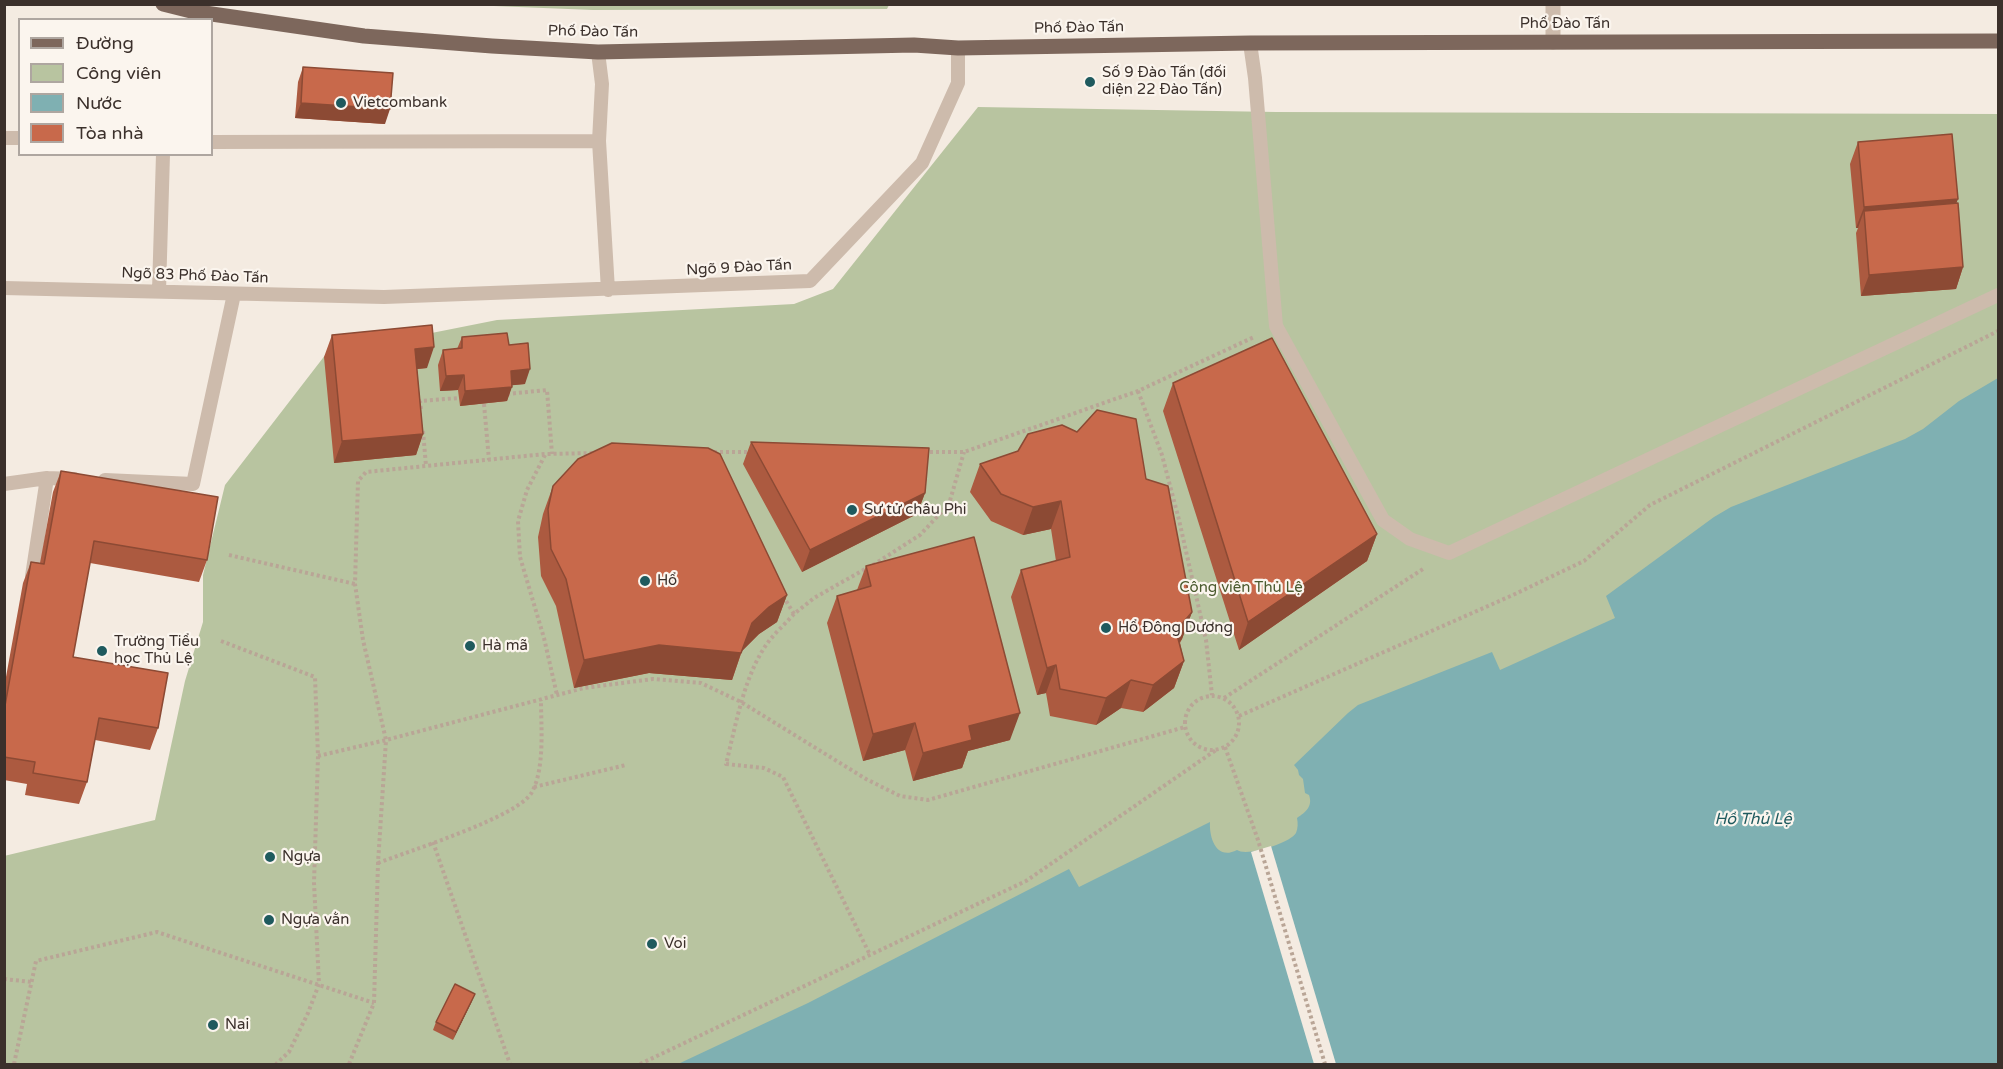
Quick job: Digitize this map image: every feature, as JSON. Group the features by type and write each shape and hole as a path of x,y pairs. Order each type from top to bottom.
{"main road":[{"name":"Phố Đào Tấn","path":"162,4 190,16 207,18"},
{"name":"Phố Đào Tấn","path":"213,19 364,36 598,52 914,45 958,48 1250,43 1998,40"}],"street":[{"path":"1553,4 1553,42"}],"lane":[{"path":"1250,43 1276,326 1383,520 1410,539 1449,553 1998,295"},
{"name":"Ngõ 9 Đào Tấn","path":"384,297 810,281 922,163 958,82 958,48"},
{"path":"598,52 602,84 599,141 608,290"},
{"path":"213,142 599,141"},
{"path":"159,291 163,156"},
{"name":"Ngõ 83 Phố Đào Tấn","path":"4,288 384,297"},
{"path":"4,484 46,478 193,484 234,294"},
{"path":"32,576 46,478"}],"path":[{"path":"917,452 964,452 1138,391 1276,326"},
{"path":"1239,716 1513,595 1584,561 1650,505 1998,331"},
{"path":"506,394 547,390 552,454"},
{"path":"1138,391 1162,455 1179,520 1206,640 1212,696"},
{"path":"421,412 420,401 459,398"},
{"path":"484,404 489,460"},
{"path":"422,423 426,466"},
{"path":"349,1065 374,1003 378,863 386,740 363,640 355,584 358,481 366,472 545,454 604,452"},
{"path":"706,452 753,452"},
{"path":"870,955 783,777 764,768 726,764 741,702 768,642 794,614 814,598 920,535 949,504 964,452"},
{"path":"545,454 527,490 518,521 520,557 544,638 557,696"},
{"path":"1224,698 1449,553"},
{"path":"229,555 355,584"},
{"path":"782,594 794,614"},
{"path":"221,641 315,677 318,756 314,882 318,984 289,1052 276,1065"},
{"path":"318,756 584,688 652,679 701,683 741,702 866,779 900,796 928,800 1185,727"},
{"path":"640,1065 1026,881 1216,750 1234,740 1238,732 1239,716 1236,709 1224,698 1203,697 1189,709 1185,727 1193,743 1207,750 1216,750"},
{"path":"378,863 505,815 532,793 538,774 541,700"},
{"path":"1225,747 1258,840 1325,1065"},
{"path":"534,787 626,765"},
{"path":"433,842 510,1065"},
{"path":"14,1065 36,961 157,932 374,1003"},
{"path":"4,979 32,982"}],"green space":[{"path":"469,5 889,5 887,9 593,10"},
{"name":"Công viên Thủ Lệ","path":"978,107 1276,112 1998,114 1998,1064 5,1064 4,856 155,820 185,681 203,622 203,575 225,485 326,354 497,320 794,304 833,289"}],"water":[{"name":"Hồ Thủ Lệ","path":"1998,378 1998,1064 678,1064 808,1003 1069,869 1079,887 1210,822 1215,846 1224,852 1230,853 1237,850 1250,852 1286,841 1296,833 1297,818 1306,811 1310,802 1309,795 1305,793 1303,779 1294,765 1358,705 1492,652 1500,670 1615,618 1606,596 1714,517 1731,507 1905,439 1923,429 1959,401"}],"pier":[{"path":"1271,846 1336,1064 1314,1064 1251,852"}],"building":[{"path":"303,67 393,73 390,109 301,103"},
{"path":"1952,134 1958,199 1864,207 1858,142"},
{"path":"1958,203 1963,267 1869,275 1864,211"},
{"path":"432,325 434,347 415,349 423,434 342,441 332,335"},
{"path":"507,333 509,345 528,343 530,369 511,371 512,387 465,391 464,375 446,376 443,350 462,348 462,337"},
{"path":"1272,338 1377,534 1248,622 1173,383"},
{"path":"1097,410 1136,419 1146,479 1168,486 1192,612 1176,631 1184,661 1153,685 1131,680 1106,698 1060,689 1056,665 1047,668 1021,570 1070,557 1061,501 1033,507 1001,494 980,464 1018,451 1028,434 1062,425 1077,432"},
{"path":"751,442 929,448 925,493 810,550"},
{"path":"612,443 708,448 720,454 787,595 769,607 752,623 741,653 659,645 584,660 566,579 551,549 548,509 553,486 578,459"},
{"path":"61,471 218,497 207,560 94,541 73,657 168,673 158,728 99,718 87,782 33,773 35,762 4,757 4,711 31,562 44,564"},
{"path":"974,537 1020,713 969,726 972,740 923,753 915,723 873,734 837,596 871,586 866,566"},
{"path":"455,984 475,994 456,1032 436,1022"}],"place":[{"name":"Số 9 Đào Tấn (đối diện 22 Đào Tấn)","path":"1090,82"},
{"name":"Vietcombank","path":"341,103"},
{"name":"Sư tử châu Phi","path":"852,510"},
{"name":"Hổ","path":"645,581"},
{"name":"Hổ Đông Dương","path":"1106,628"},
{"name":"Hà mã","path":"470,646"},
{"name":"Trường Tiểu học Thủ Lệ","path":"102,651"},
{"name":"Ngựa","path":"270,857"},
{"name":"Ngựa vằn","path":"269,920"},
{"name":"Voi","path":"652,944"},
{"name":"Nai","path":"213,1025"}]}
